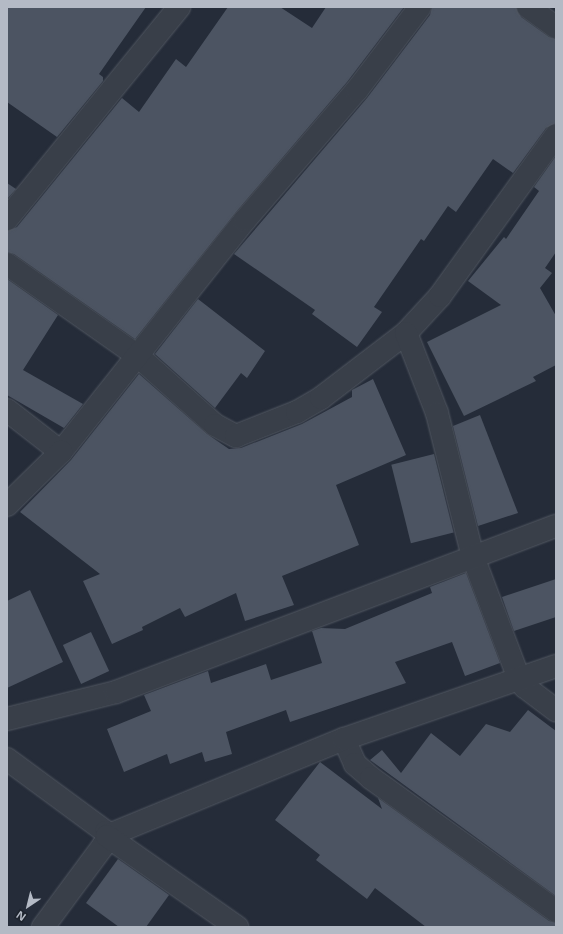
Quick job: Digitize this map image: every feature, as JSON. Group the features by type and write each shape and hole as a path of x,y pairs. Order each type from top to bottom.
{"street":[{"path":"7,219 179,7"},
{"path":"7,505 61,452 245,220 357,90 420,7"},
{"path":"528,7 556,27"},
{"path":"7,264 138,356 215,425 236,436 297,412 321,398 406,333 440,296 556,135"},
{"path":"406,333 437,413 473,557 519,679 525,687 556,710"},
{"path":"7,410 61,452"},
{"path":"7,719 116,692 437,569 556,526"},
{"path":"44,927 103,846 107,836 344,739 556,666"},
{"path":"344,739 355,764 371,778 556,911"},
{"path":"7,759 104,829 107,836 237,927"}],"building":[{"path":"7,7 146,7 99,74 103,77 103,81 57,137 7,102"},
{"path":"228,7 280,7 312,28 326,7 404,7 347,82 236,212 135,339 14,254 7,252 7,231 17,227 122,98 139,112 176,59 186,67"},
{"path":"432,7 516,7 521,17 549,37 556,39 556,123 546,128 513,173 493,159 456,212 448,206 424,241 421,239 374,307 382,312 357,347 312,314 315,310 234,254 367,98 430,15"},
{"path":"556,156 556,252 545,268 552,273 540,288 556,316 556,365 533,377 536,381 464,416 427,342 501,305 468,281 504,237 506,239 539,191 534,187"},
{"path":"7,183 16,189 7,199"},
{"path":"7,279 58,315 23,370 83,404 64,428 7,395"},
{"path":"198,299 265,351 247,378 241,373 215,408 155,354"},
{"path":"139,374 207,434 229,449 241,448 302,424 352,397 352,390 373,379 406,455 336,485 359,545 282,576 294,605 245,621 236,593 185,617 180,608 142,627 143,630 112,644 83,581 100,574 20,512 71,460"},
{"path":"480,415 518,513 478,526 453,426"},
{"path":"434,454 454,533 411,543 391,465"},
{"path":"466,573 500,663 465,676 452,642 395,662 406,683 290,722 286,710 226,732 232,754 205,762 202,752 170,764 167,754 124,772 107,729 151,711 144,695 208,671 211,683 266,664 271,680 322,663 312,631 321,628 345,629 432,593 430,587"},
{"path":"556,579 556,617 514,631 502,597"},
{"path":"30,590 63,662 7,688 7,601"},
{"path":"91,632 109,671 81,684 63,645"},
{"path":"528,710 556,731 556,896 370,760 382,750 401,773 431,733 460,756 486,724 510,732"},
{"path":"320,762 382,809 378,798 549,921 556,923 556,927 426,927 375,888 367,899 316,860 320,855 275,820"},
{"path":"118,859 169,895 146,927 119,927 86,903"}]}
